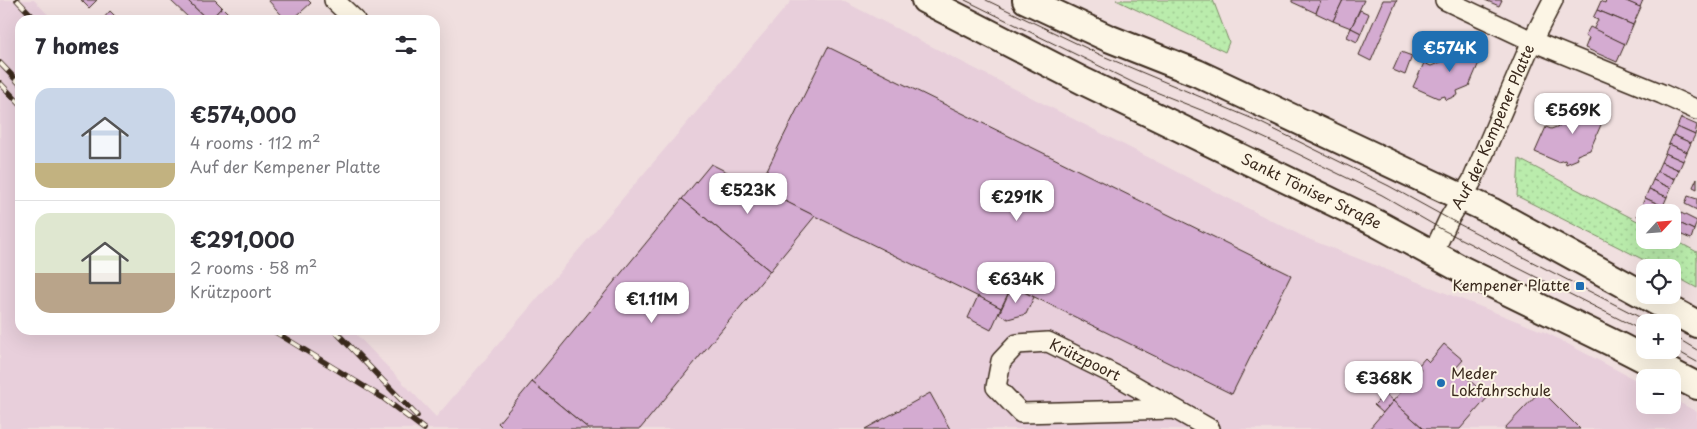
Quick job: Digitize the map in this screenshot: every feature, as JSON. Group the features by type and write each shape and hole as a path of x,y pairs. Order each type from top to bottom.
{"main road":[{"name":"Sankt Töniser Straße","path":"925,0 1085,82 1378,224 1460,269 1697,386"},
{"path":"1026,0 1108,38 1197,73 1491,211 1697,324"}],"street":[{"path":"334,0 350,15"},
{"path":"1445,0 1532,41 1697,110"},
{"name":"Auf der Kempener Platte","path":"1433,253 1449,219 1472,181 1532,41 1553,0"},
{"name":"Krützpoort","path":"1174,409 1021,413 996,387 1001,361 1017,344 1048,342 1120,378 1210,429"}],"shaded area":[{"path":"0,0 34,0 48,15 15,15 15,335 357,335 436,417 792,0 841,0 1306,238 1547,333 1636,380 1636,414 1681,414 1681,403 1697,412 1697,429 0,429"}],"green space":[{"path":"1116,0 1213,0 1229,42 1225,52"},
{"path":"1519,159 1636,220 1636,249 1681,249 1681,243 1697,252 1697,288 1681,279 1681,259 1642,259 1517,196"}],"building":[{"path":"81,0 97,0 89,8"},
{"path":"170,0 187,0 203,15 186,15"},
{"path":"187,0 215,0 222,7 215,15 203,15"},
{"path":"268,0 308,0 311,3 298,15 282,15"},
{"path":"1292,0 1321,0 1316,13 1292,2"},
{"path":"1321,0 1343,0 1333,21 1316,13"},
{"path":"1343,0 1364,0 1351,28 1333,21"},
{"path":"1383,0 1397,0 1371,61 1359,55"},
{"path":"1485,0 1502,0 1499,6"},
{"path":"1606,0 1624,0 1641,7 1633,25 1597,10 1601,1 1605,3"},
{"path":"1624,0 1643,0 1640,7"},
{"path":"222,7 230,15 215,15"},
{"path":"1360,10 1369,14 1361,33 1351,28"},
{"path":"1597,10 1633,25 1625,44 1593,30 1598,20 1593,18"},
{"path":"1590,27 1625,44 1617,62 1585,48 1589,38 1585,36"},
{"path":"1351,28 1361,33 1357,42 1347,37"},
{"path":"1460,41 1484,51 1469,86 1457,91 1458,95 1446,100 1445,96 1438,98 1413,87 1424,63 1431,66 1453,57"},
{"path":"828,47 1291,275 1232,394 1012,286 1001,308 758,188"},
{"path":"1401,52 1412,56 1405,75 1393,70"},
{"path":"1582,100 1607,111 1590,150 1577,155 1578,159 1566,164 1565,160 1558,162 1535,152 1546,127 1551,129 1573,121"},
{"path":"1681,118 1697,125 1695,135 1677,127"},
{"path":"1677,127 1695,135 1691,143 1673,135"},
{"path":"1673,135 1691,143 1687,152 1669,144"},
{"path":"1669,144 1687,152 1683,161 1665,153"},
{"path":"1665,153 1683,161 1679,170 1661,162"},
{"path":"1661,162 1679,170 1675,179 1657,171"},
{"path":"711,164 815,216 770,271 682,199"},
{"path":"1657,171 1675,179 1671,188 1653,180"},
{"path":"1697,178 1697,189 1693,187"},
{"path":"1653,180 1671,188 1667,197 1649,189"},
{"path":"1649,189 1667,197 1664,204 1658,204 1645,198"},
{"path":"1688,196 1697,199 1697,210 1685,204"},
{"path":"1645,198 1658,204 1642,204"},
{"path":"682,199 770,271 640,429 589,429 532,382"},
{"path":"1681,213 1697,221 1694,230 1681,224"},
{"path":"1681,224 1694,230 1691,239 1681,235"},
{"path":"1012,286 1034,297 1026,314 1008,319 999,314"},
{"path":"978,296 1001,308 991,330 968,318"},
{"name":"Meder Lokfahrschule","path":"1444,344 1463,360 1456,368 1488,397 1460,429 1424,429 1393,401 1421,369 1418,366 1425,358 1429,362"},
{"path":"532,382 589,429 504,429 498,423"},
{"path":"1541,390 1580,429 1504,429"},
{"path":"930,393 950,429 865,429"},
{"path":"1385,394 1393,401 1383,413 1374,405"},
{"path":"1393,401 1424,429 1369,429"}],"tram line":[{"path":"965,0 1136,84 1221,118 1288,149 1382,195 1443,230 1636,327"},
{"path":"986,0 1103,56 1253,119 1389,186 1636,315"},
{"path":"1681,340 1697,350"},
{"path":"1681,353 1697,362"}],"railway":[{"path":"17,0 31,15"},
{"path":"0,63 15,79"},
{"path":"0,83 15,99"},
{"path":"280,335 383,398 424,429"},
{"path":"339,335 417,416"}],"place":[{"name":"Kempener Platte","path":"1580,286"},
{"name":"Meder Lokfahrschule","path":"1441,383"}]}
